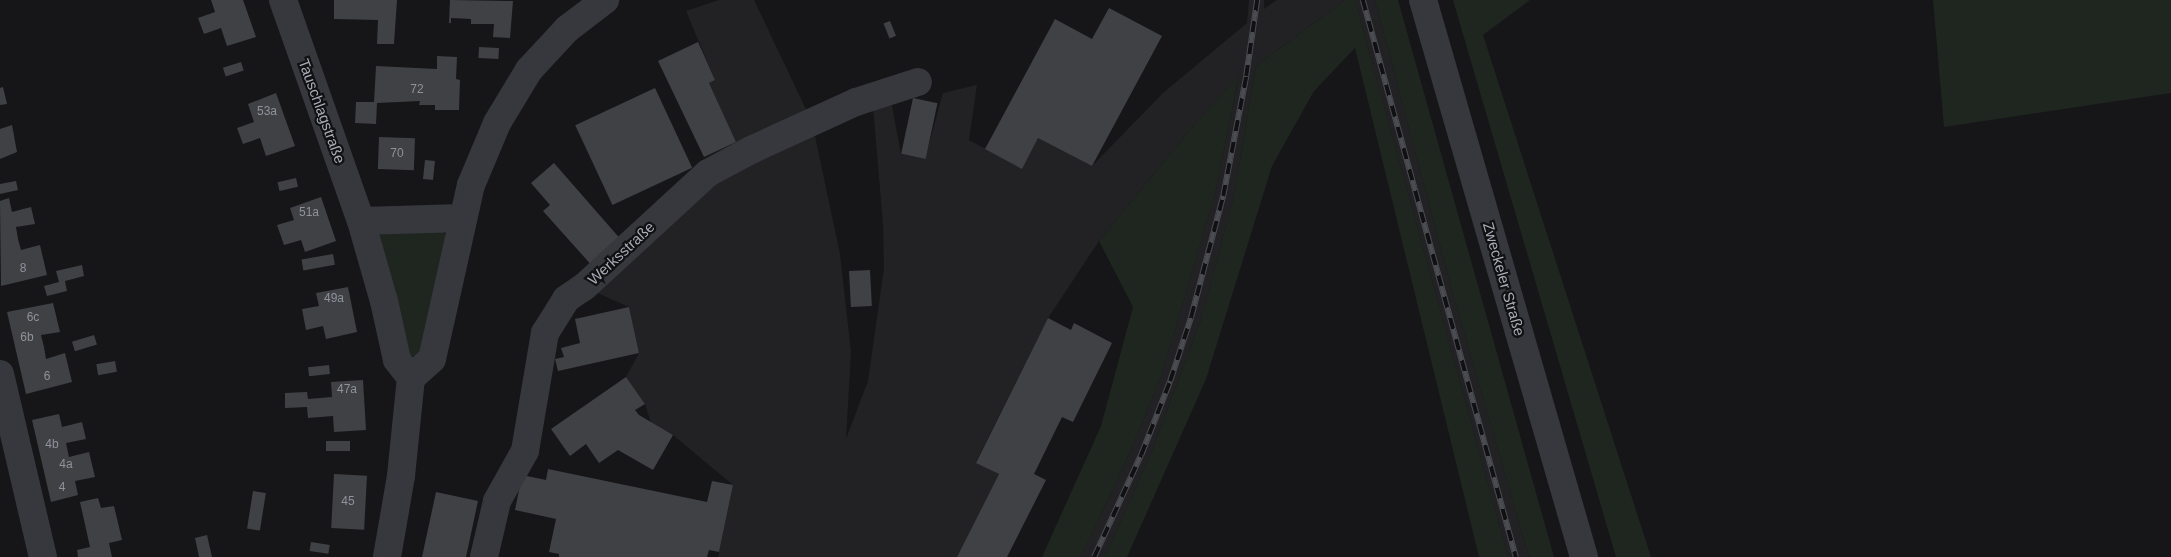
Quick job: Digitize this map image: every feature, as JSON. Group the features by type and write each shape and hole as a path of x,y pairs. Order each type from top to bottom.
{"street":[{"name":"Tauschlagstraße","path":"283,0 361,221 384,302 396,360 411,378"},
{"path":"387,557 402,476 411,378 432,360 462,218 471,185 497,123 529,70 568,29 604,0"},
{"name":"Zweckeler Straße","path":"1423,0 1584,557"},
{"name":"Werksstraße","path":"484,557 497,501 525,451 545,333 566,299 584,287 708,173 751,150 856,102 918,82"},
{"path":"361,221 462,218"},
{"path":"0,374 43,557"}],"shaded area":[{"path":"719,0 754,0 812,122 840,254 851,352 846,439 868,381 884,268 883,224 873,107 891,101 901,154 925,159 943,93 977,85 969,140 1022,168 1038,138 1092,166 1163,93 1247,23 1249,0 1264,0 1264,9 1277,0 1345,0 1256,66 1234,196 1201,320 1150,456 1105,557 1081,557 1131,450 1161,377 1215,194 1239,76 1190,130 1099,241 1048,318 976,462 999,474 957,557 718,557 733,485 673,435 651,423 645,404 626,377 639,353 629,307 584,287 742,155 709,83 715,80 686,11"},
{"path":"1345,0 1355,0 1508,557 1479,557 1355,48 1314,91 1272,166 1206,379 1127,557 1105,557 1150,456 1201,320 1234,196 1256,66"},
{"path":"1355,0 1375,0 1453,294 1529,557 1508,557"},
{"path":"1375,0 1398,0 1554,557 1529,557 1453,294"},
{"path":"1453,0 1530,0 1483,35 1651,557 1616,557"},
{"path":"1933,0 2171,0 2171,93 1944,127"},
{"path":"1239,75 1215,194 1161,377 1131,450 1081,557 1042,557 1101,426 1133,307 1099,241 1190,130"},
{"path":"382,232 443,232 446,235 423,350 415,357 406,354 378,238"}],"building":[{"path":"211,0 243,0 256,37 227,46 221,28 204,34 198,18 215,12"},
{"path":"334,0 397,0 394,44 377,44 378,20 334,19"},
{"path":"450,0 513,1 510,38 493,37 494,24 471,24 471,19 451,18 451,23 449,23"},
{"path":"1109,8 1162,36 1092,166 1038,138 1022,169 985,149 1055,19 1092,39"},
{"path":"890,21 896,36 890,38 884,24"},
{"path":"698,42 715,80 709,83 736,142 704,157 658,61"},
{"path":"479,47 499,48 498,59 478,58"},
{"path":"437,56 457,57 456,79 460,80 459,110 435,110 435,105 419,105 420,101 377,103 376,124 355,123 356,102 374,102 376,66 437,69"},
{"path":"241,62 244,71 226,76 223,68"},
{"path":"3,87 7,104 0,105 0,88"},
{"path":"655,88 692,168 612,205 575,125"},
{"path":"276,93 295,146 266,156 260,138 243,144 237,128 254,122 248,104"},
{"path":"913,98 937,103 926,159 901,154"},
{"path":"12,125 17,152 0,159 0,129"},
{"path":"379,137 415,138 414,170 378,169"},
{"path":"425,160 435,161 433,180 423,179"},
{"path":"554,163 623,242 594,268 543,211 550,205 531,183"},
{"path":"296,178 298,187 280,191 277,182"},
{"path":"16,181 18,190 0,194 0,184"},
{"path":"321,197 336,241 305,252 301,240 284,245 277,225 294,220 290,208"},
{"path":"9,198 12,212 31,207 35,224 16,227 18,239 21,250 40,245 47,275 1,286 0,201"},
{"path":"333,254 335,265 303,270 301,260"},
{"path":"82,265 84,276 65,281 67,291 47,296 44,286 59,282 56,271"},
{"path":"870,270 872,306 851,307 849,271"},
{"path":"348,287 357,332 326,339 323,326 306,330 302,309 319,306 316,293"},
{"path":"53,303 60,332 41,335 46,359 65,353 72,382 26,394 7,312"},
{"path":"629,307 639,353 558,371 555,359 564,357 561,348 580,343 575,319"},
{"path":"1048,318 1071,330 1074,323 1112,343 1073,422 1062,417 1034,474 1046,480 1007,557 957,557 999,474 976,463"},
{"path":"94,335 97,345 75,351 72,342"},
{"path":"115,361 117,372 98,375 96,364"},
{"path":"329,365 330,374 309,376 308,367"},
{"path":"626,377 645,404 635,410 639,415 673,435 653,470 618,450 599,463 586,444 570,456 551,429"},
{"path":"363,380 366,430 334,432 333,416 308,418 307,407 285,408 285,393 307,392 308,399 332,397 331,382"},
{"path":"59,414 62,427 82,422 86,439 66,443 69,457 89,452 95,477 75,481 78,495 51,502 32,420"},
{"path":"326,441 350,441 350,451 326,451"},
{"path":"548,469 707,502 712,481 733,485 719,552 709,550 707,557 559,557 559,554 549,552 556,519 515,510 522,475 546,480"},
{"path":"334,474 367,476 364,530 331,528"},
{"path":"253,491 266,493 260,531 247,529"},
{"path":"436,492 478,501 466,557 422,557"},
{"path":"98,498 101,508 114,506 122,540 109,543 112,557 78,557 77,550 90,547 80,502"},
{"path":"207,535 212,557 199,557 195,538"},
{"path":"311,542 330,545 328,554 310,551"}],"railway":[{"path":"1094,557 1141,455 1170,381 1191,317 1223,196 1246,76 1257,0"},
{"path":"1363,0 1516,557"}]}
